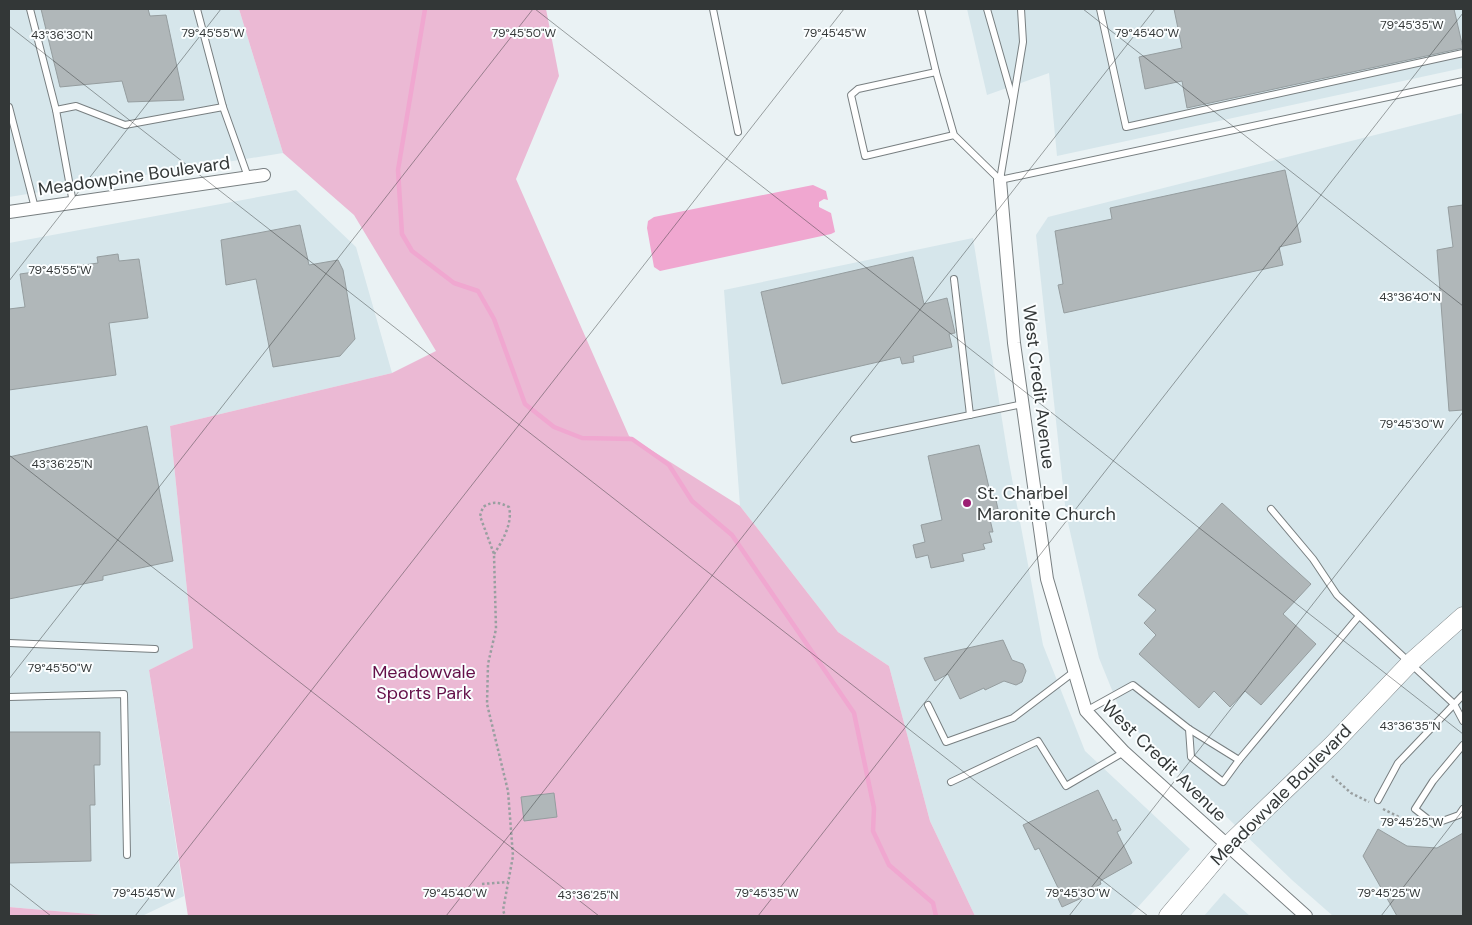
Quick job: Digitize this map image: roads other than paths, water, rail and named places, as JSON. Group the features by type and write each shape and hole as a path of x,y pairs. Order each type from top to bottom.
{"main road":[{"name":"Meadowvale Boulevard","path":"1168,916 1227,846 1333,744 1410,663 1463,616"}],"street":[{"name":"Meadowpine Boulevard","path":"9,212 264,175"},
{"name":"West Credit Avenue","path":"1000,180 1014,343 1047,579 1086,711 1124,752 1306,916"}],"lane":[{"path":"30,9 56,110 74,203"},
{"path":"197,9 223,107 248,178"},
{"path":"713,9 738,132"},
{"path":"921,9 954,135 1000,180"},
{"path":"987,9 1013,101"},
{"path":"1000,180 1023,42 1021,9"},
{"path":"1100,9 1126,127 1463,53"},
{"path":"936,72 858,89 850,96 865,156 954,135"},
{"path":"1000,180 1463,81"},
{"path":"56,110 76,106 125,125 223,107"},
{"path":"9,107 35,208"},
{"path":"954,279 970,415"},
{"path":"854,438 1022,404"},
{"path":"1271,509 1313,559 1337,595 1454,704 1463,721"},
{"path":"1189,729 1191,757 1223,782 1238,760 1359,616"},
{"path":"9,643 155,649"},
{"path":"928,704 946,742 1013,718 1075,671"},
{"path":"1086,711 1133,685 1189,729 1238,760"},
{"path":"9,697 124,694 127,855"},
{"path":"1378,800 1398,763 1463,695"},
{"path":"951,782 1038,741 1066,786 1124,752"},
{"path":"1463,745 1433,781 1415,809 1434,824 1459,815 1463,809"}],"waterway":[{"path":"425,9 398,170 402,234 412,251 454,283 478,291 494,319 525,404 554,427 582,438 632,439 669,465 692,501 732,535 854,713 874,808 873,831 889,865 933,903 936,916"}],"place":[{"name":"St. Charbel Maronite Church","path":"967,503"}],"park label":[{"name":"Meadowvale Sports Park","path":"424,682"}]}
